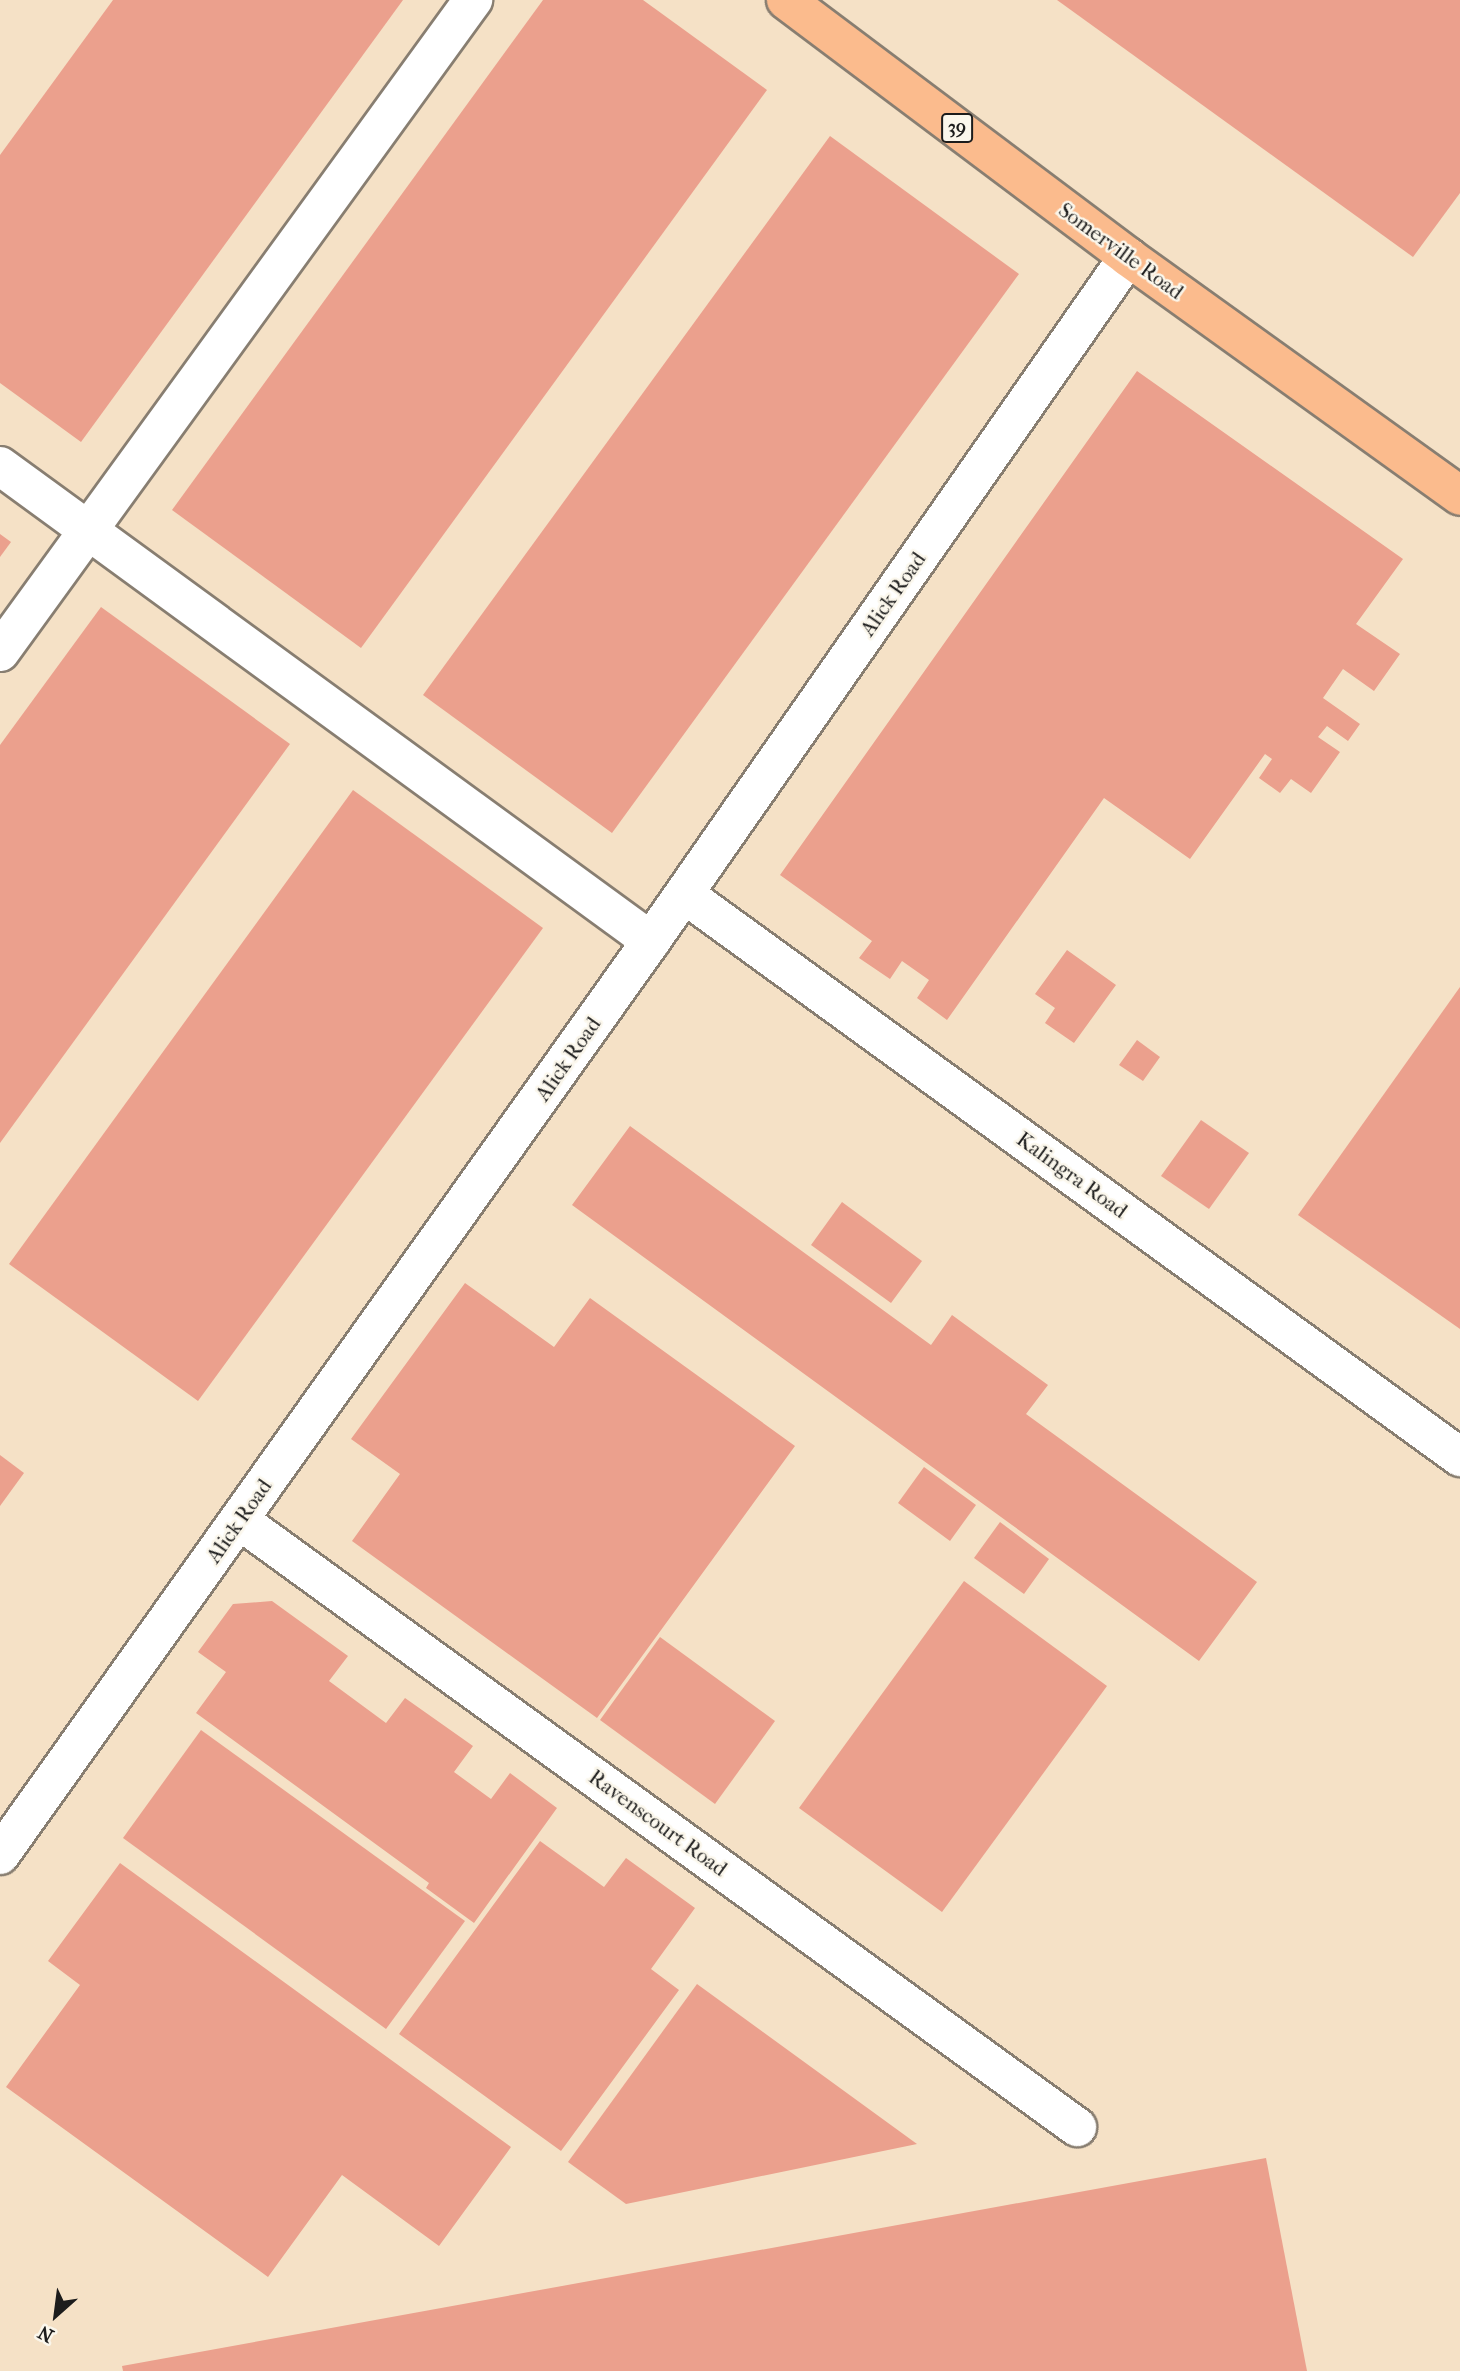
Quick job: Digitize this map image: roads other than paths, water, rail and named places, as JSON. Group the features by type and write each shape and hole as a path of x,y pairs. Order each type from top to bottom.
{"main road":[{"name":"Somerville Road","path":"786,0 1128,257 1460,496"}],"street":[{"path":"0,652 473,0"},
{"name":"Alick Road","path":"0,1855 651,941 1128,257"},
{"path":"0,466 651,941"},
{"name":"Kalingra Road","path":"684,894 1460,1457"},
{"name":"Ravenscourt Road","path":"239,1520 1077,2127"}]}
